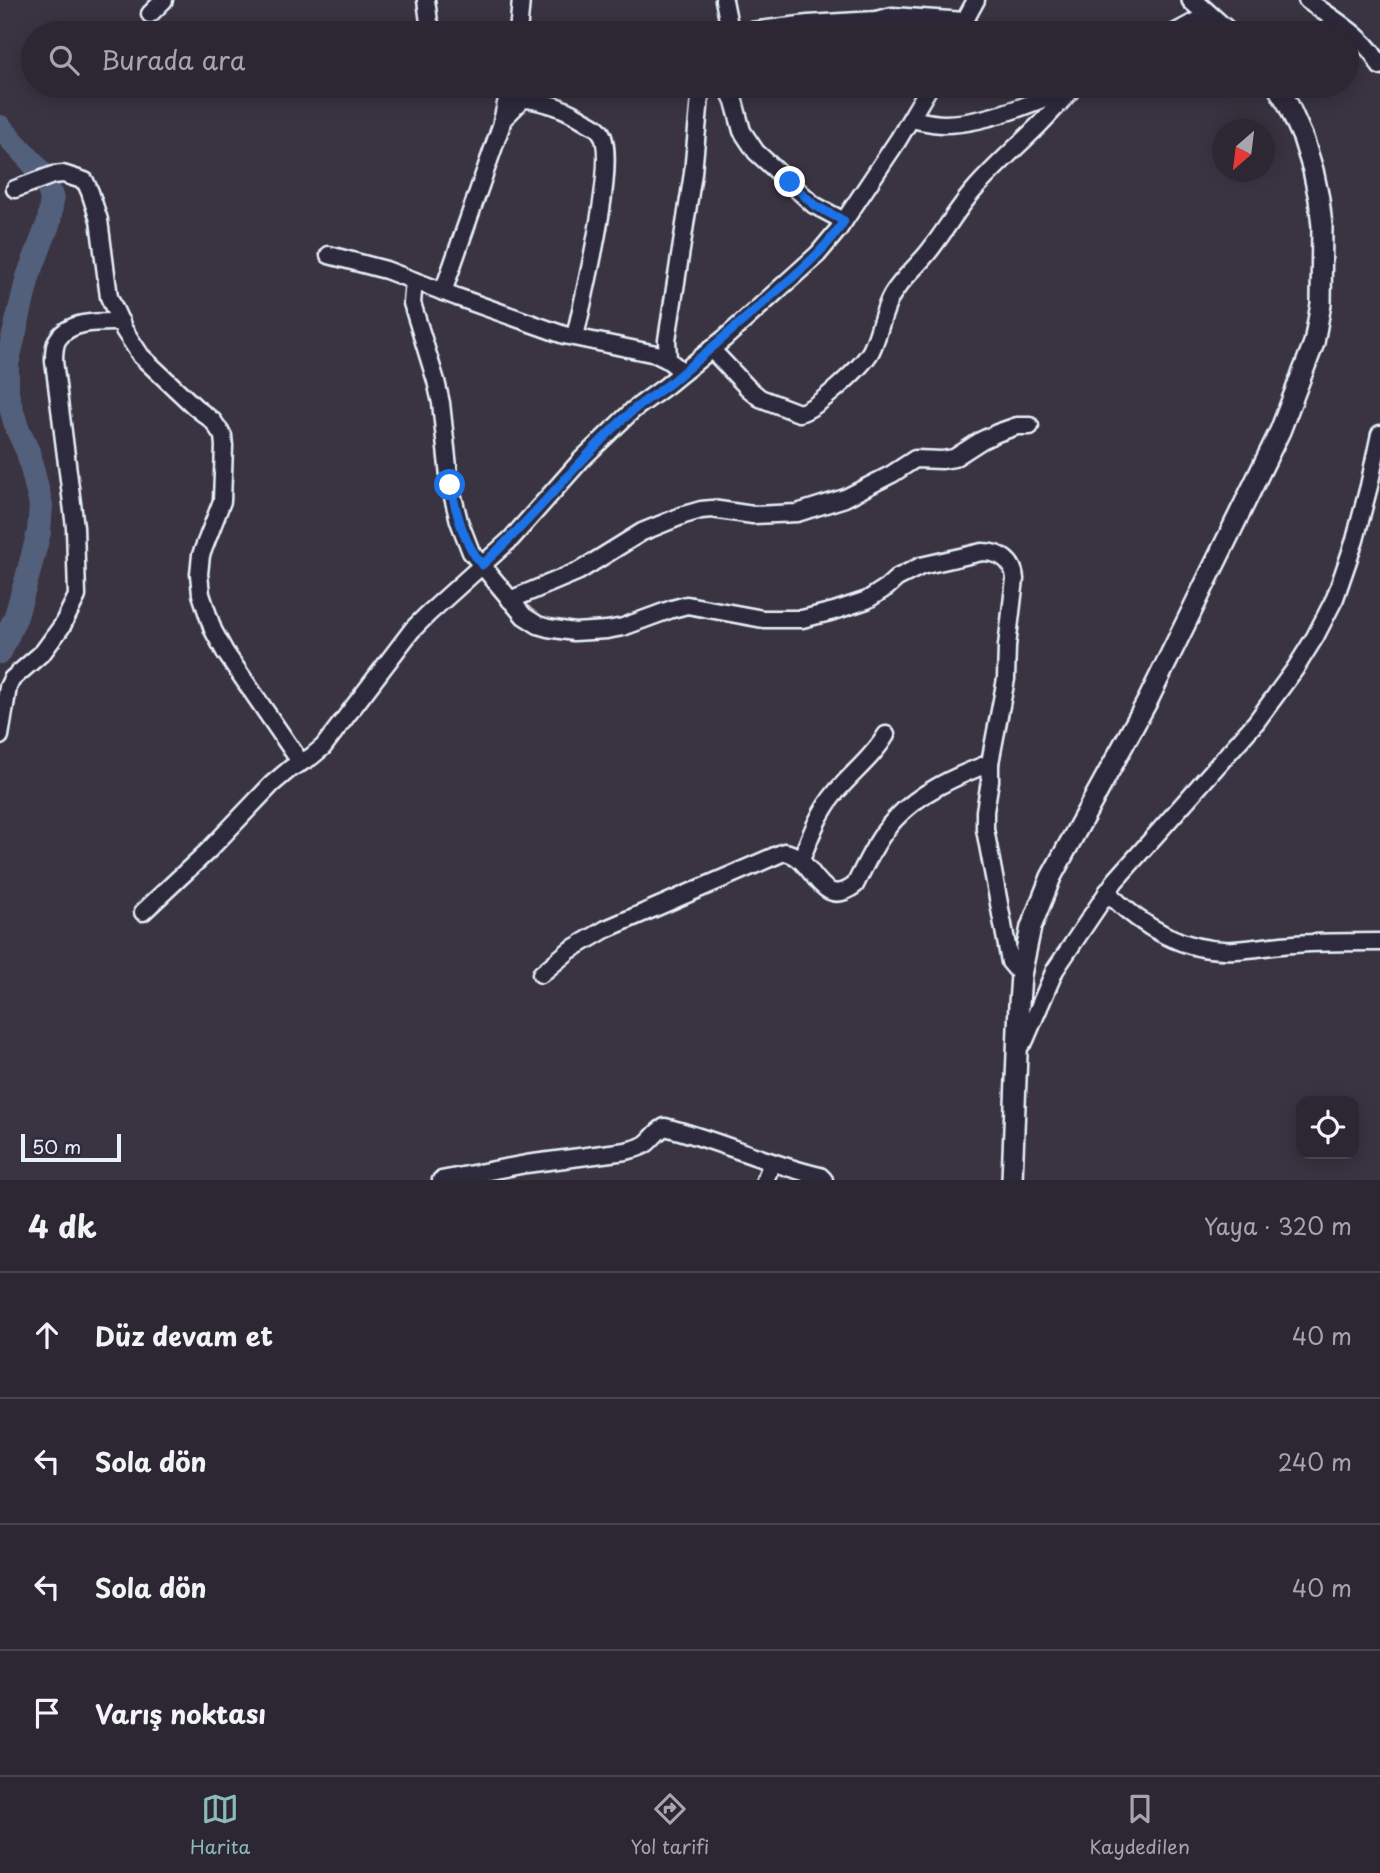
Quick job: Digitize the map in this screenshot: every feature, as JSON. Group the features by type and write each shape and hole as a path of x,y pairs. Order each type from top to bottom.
{"street":[{"path":"150,13 164,0"},
{"path":"519,21 521,0"},
{"path":"724,0 728,21"},
{"path":"964,21 976,0"},
{"path":"1192,0 1215,21"},
{"path":"1307,0 1335,21"},
{"path":"427,8 442,1"},
{"path":"859,21 876,20 891,8 939,21"},
{"path":"1197,21 1208,15"},
{"path":"1359,39 1376,56 1380,66"},
{"path":"443,292 503,119 507,98"},
{"path":"667,360 668,333 693,173 700,98"},
{"path":"733,98 742,131 756,152 814,205 844,221"},
{"path":"143,912 209,850 272,784 323,747 412,630 511,539 606,435 633,410 711,349 818,254 844,221 923,98"},
{"path":"911,119 943,124 981,119 1043,98"},
{"path":"711,349 760,398 799,413 818,404 865,360 891,296 907,274 932,248 953,215 1063,98"},
{"path":"1012,1180 1021,975 1031,928 1051,877 1148,700 1280,431 1314,343 1321,304 1322,226 1319,199 1303,138 1285,98"},
{"path":"503,119 527,99 557,105 569,111 601,132 604,139 606,152 601,216 575,337"},
{"path":"15,189 53,174 63,174 85,181 99,220 109,297 121,323 141,356 221,431 225,441 222,501 201,555 201,594 213,630 225,652 301,763"},
{"path":"329,255 386,270 523,321 575,337 656,354 683,372"},
{"path":"414,281 412,303 436,380 450,485 467,542 471,552 518,610 538,625 574,632 607,631 687,605 764,619 802,619 867,600 897,578 920,566 970,554 992,552 1007,560 1015,579 1005,689 990,763 985,811 987,846 1010,962 1021,975"},
{"path":"0,736 8,687 12,679 43,652 74,605 78,590 75,527 54,348 57,340 72,328 92,322 121,323"},
{"path":"510,600 579,571 642,532 684,515 712,509 753,515 797,513 845,498 915,459 954,458 997,433 1017,426 1030,426"},
{"path":"1017,1049 1025,1040 1055,970 1107,892 1126,867 1256,722 1295,669 1326,618 1375,480 1380,434"},
{"path":"801,860 816,824 835,793 874,753 886,735"},
{"path":"541,974 570,950 606,929 784,852 792,853 801,860 827,890 841,893 848,890 855,885 889,827 904,811 942,784 990,763"},
{"path":"1107,892 1139,921 1174,940 1201,947 1233,950 1298,944 1380,942"},
{"path":"441,1180 526,1164 640,1148 665,1127 820,1176 824,1180"},
{"path":"765,1180 772,1163"}],"waterway":[{"path":"0,127 44,177 52,198 49,222 28,277 7,364 7,394 17,428 28,452 41,505 39,532 27,578 16,616 0,652"}],"route":[{"path":"450,485 467,542 471,552 482,565 511,539 606,435 633,410 725,338 818,254 838,230 844,221 814,205 790,182"}]}
